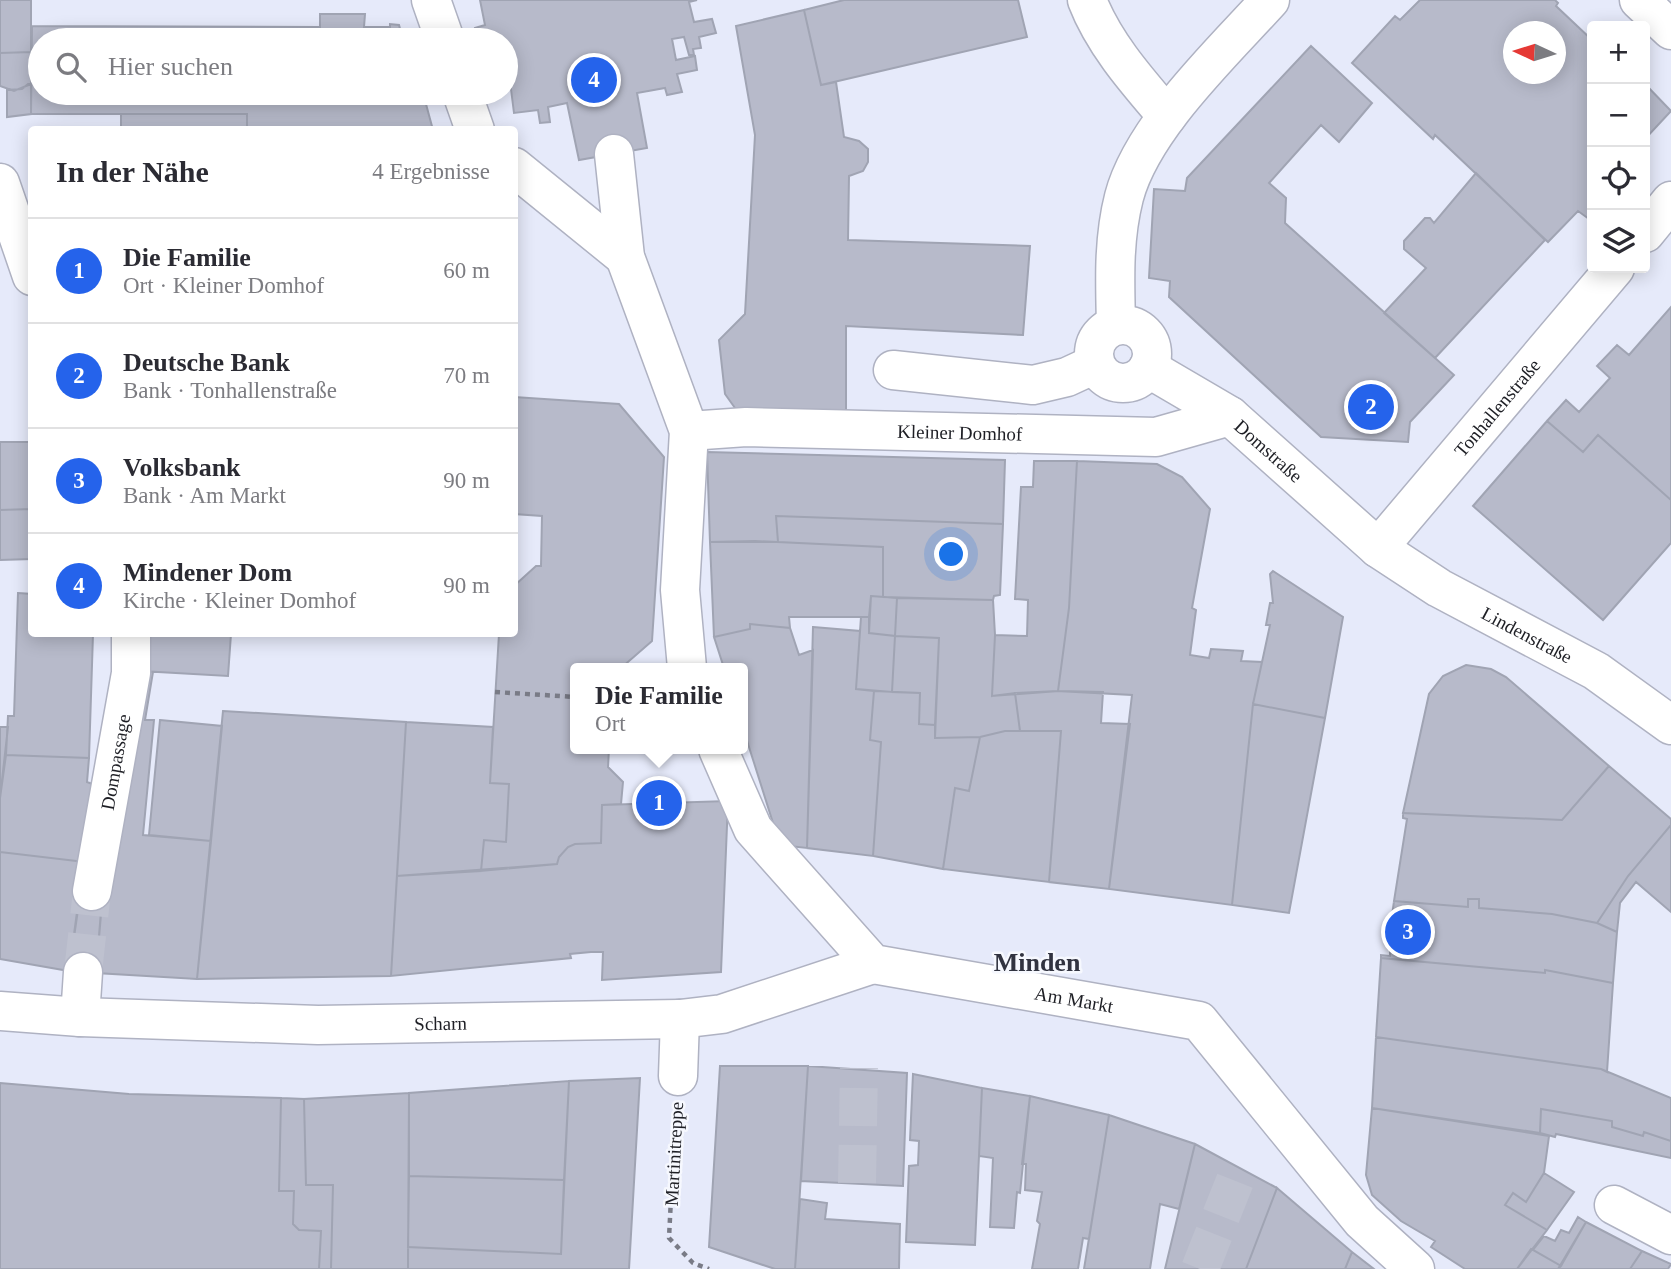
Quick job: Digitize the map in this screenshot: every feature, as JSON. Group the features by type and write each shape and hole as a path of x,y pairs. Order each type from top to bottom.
{"street":[{"path":"431,0 441,28"},
{"path":"1087,0 1126,68 1167,116"},
{"path":"1116,325 1114,251 1124,195 1144,150 1167,116 1270,0"},
{"path":"1639,0 1671,30"},
{"path":"466,105 474,126"},
{"path":"614,154 625,257 689,431 680,590 687,663"},
{"path":"518,170 625,257"},
{"path":"0,183 28,264"},
{"path":"1650,227 1671,201"},
{"name":"Tonhallenstraße","path":"1378,548 1611,273"},
{"path":"1116,325 1138,328 1146,336 1152,357 1149,368 1142,377 1132,382 1110,380 1095,365 1097,341 1104,331 1116,325"},
{"path":"893,370 1032,385 1067,377 1095,365"},
{"name":"Domstraße","path":"1149,368 1230,415 1378,548"},
{"name":"Kleiner Domhof","path":"689,431 746,427 1156,437 1230,415"},
{"name":"Lindenstraße","path":"1378,548 1439,588 1596,671 1671,725"},
{"name":"Dompassage","path":"92,891 131,673 131,637"},
{"path":"720,754 753,829 873,964"},
{"name":"Scharn","path":"0,1011 80,1017 318,1024 680,1019 722,1014 873,964"},
{"name":"Am Markt","path":"873,964 1199,1021 1362,1221 1415,1269"},
{"path":"80,1017 83,972"},
{"name":"Martinitreppe","path":"678,1076 680,1019"},
{"path":"1614,1205 1671,1235"}],"path":[{"path":"495,692 570,697"},
{"name":"Martinitreppe","path":"678,1076 669,1238 693,1263 709,1269"}],"building":[{"path":"0,0 31,0 28,52 0,53"},
{"path":"480,0 697,0 689,2 694,22 712,19 716,33 699,37 701,48 693,49 694,55 689,55 684,37 672,39 676,60 695,56 697,70 677,74 682,92 667,95 665,88 637,93 647,148 579,160 567,103 548,107 550,122 540,123 538,110 514,113 513,105 518,105 518,28 475,28 485,25"},
{"path":"844,0 1018,0 1027,37 821,85 804,10"},
{"path":"1420,0 1555,0 1558,3 1556,6 1587,35 1587,218 1578,211 1548,242 1435,135 1433,139 1352,63 1395,16 1400,20"},
{"path":"804,10 821,85 836,82 844,137 859,141 868,149 868,162 863,171 849,176 848,240 1030,246 1023,335 846,326 846,413 740,415 725,394 719,340 745,314 755,135 736,26"},
{"path":"320,14 365,14 364,27 390,27 390,24 399,25 400,28 32,28 32,26 320,27"},
{"path":"1311,46 1372,103 1339,142 1321,125 1269,183 1286,198 1285,223 1454,375 1410,422 1408,442 1321,437 1169,297 1170,281 1149,278 1154,189 1185,191 1187,178"},
{"path":"28,52 28,85 14,91 0,86 0,53"},
{"path":"28,84 31,114 7,117 7,90 22,89"},
{"path":"1650,89 1671,111 1650,134"},
{"path":"31,105 426,105 432,126 247,126 247,114 31,114"},
{"path":"121,114 247,114 247,126 121,126"},
{"path":"1476,173 1545,240 1435,358 1384,313 1426,268 1404,249 1404,241 1425,218 1430,218 1434,223"},
{"path":"1671,307 1671,500 1598,435 1583,452 1547,421 1566,400 1579,412 1610,378 1597,366 1617,345 1629,355"},
{"path":"518,397 619,404 664,457 652,641 627,663 570,663 570,754 609,754 608,767 623,782 621,804 602,805 601,843 575,844 568,847 559,857 557,864 481,871 484,840 506,842 509,784 490,783 499,637 518,637 518,582 536,566 541,566 542,516 518,514"},
{"path":"1547,421 1583,452 1598,435 1671,500 1671,543 1603,620 1473,506"},
{"path":"0,442 28,442 28,509 0,510"},
{"path":"707,452 1005,460 1003,524 776,516 778,542 710,542"},
{"path":"1034,461 1077,461 1069,608 1058,691 992,696 995,635 1027,636 1028,600 1015,599 1021,487 1033,487"},
{"path":"1077,461 1157,464 1182,477 1210,509 1192,608 1196,610 1190,655 1209,658 1211,649 1243,651 1241,661 1262,662 1253,704 1232,905 1109,889 1132,695 1058,691 1069,608"},
{"path":"28,509 28,559 0,560 0,510"},
{"path":"776,516 1003,524 1000,595 994,596 993,600 883,597 883,547 778,542"},
{"path":"755,541 883,547 883,597 871,596 869,617 789,617 790,628 750,624 750,629 714,637 710,542"},
{"path":"1273,571 1343,617 1325,718 1253,704 1270,625 1266,625 1270,603 1273,603 1270,574"},
{"path":"18,593 28,594 28,637 93,637 89,758 6,755 8,716 14,716"},
{"path":"871,596 897,598 895,636 869,633"},
{"path":"897,598 993,600 995,635 992,696 1015,693 1020,731 1005,731 980,737 935,738 939,638 895,636"},
{"path":"861,617 869,617 869,633 895,636 892,692 856,689"},
{"path":"750,624 790,628 799,655 813,650 807,848 780,845 748,744 748,663 722,663 714,637 750,629"},
{"path":"813,627 860,631 856,689 874,691 870,740 881,742 873,856 807,848"},
{"path":"895,636 939,638 935,725 919,724 920,693 892,692"},
{"path":"143,637 231,637 228,676 141,671"},
{"path":"1466,665 1491,669 1506,677 1609,766 1562,820 1403,813 1429,694 1443,676"},
{"path":"141,671 153,672 145,720 154,720 143,835 211,841 197,979 96,973 104,874"},
{"path":"874,691 920,693 919,724 935,725 935,738 980,737 969,791 955,788 943,869 873,856 881,742 870,740"},
{"path":"1103,692 1101,723 1130,724 1109,889 1049,882 1061,731 1020,731 1015,693"},
{"path":"1253,704 1325,718 1289,913 1232,905"},
{"path":"223,711 406,722 391,976 197,979"},
{"path":"160,720 222,726 211,841 149,835"},
{"path":"406,722 493,727 490,783 509,784 506,842 484,840 481,871 397,876"},
{"path":"0,727 8,727 0,798"},
{"path":"1005,731 1061,731 1049,882 943,869 955,788 969,791 980,737"},
{"path":"6,755 89,758 87,782 95,785 85,862 0,852 0,798"},
{"path":"1609,766 1671,819 1671,825 1628,876 1597,923 1552,914 1479,908 1479,899 1468,899 1468,907 1394,901 1407,819 1403,818 1403,813 1562,820"},
{"path":"728,801 721,972 602,980 603,952 591,952 570,954 571,958 391,976 397,876 557,864 559,857 568,847 575,844 601,843 602,805"},
{"path":"1671,825 1671,912 1636,882 1620,903 1617,932 1597,923 1628,876"},
{"path":"0,852 85,862 69,971 0,959"},
{"path":"80,890 103,891 96,973 69,971"},
{"path":"1468,899 1479,899 1479,908 1552,914 1597,923 1617,932 1613,983 1545,970 1545,973 1381,958 1381,955 1390,956 1386,937 1389,928 1394,924 1391,923 1394,901 1468,907"},
{"path":"1381,958 1545,973 1545,970 1613,983 1607,1072 1376,1037"},
{"path":"1376,1037 1601,1069 1671,1098 1671,1141 1644,1132 1643,1136 1612,1127 1612,1121 1541,1109 1540,1133 1372,1108"},
{"path":"720,1066 808,1066 795,1269 775,1269 709,1247"},
{"path":"808,1066 907,1073 903,1186 801,1181"},
{"path":"913,1074 982,1088 975,1245 906,1242 909,1166 918,1165 919,1141 910,1140"},
{"path":"640,1078 629,1269 408,1269 408,1247 561,1254 569,1081"},
{"path":"569,1081 564,1180 409,1176 409,1093"},
{"path":"0,1083 129,1094 281,1098 279,1191 294,1191 293,1224 299,1230 321,1231 319,1269 0,1269"},
{"path":"982,1088 1030,1096 1014,1228 990,1227 993,1158 979,1156"},
{"path":"409,1093 408,1269 331,1269 333,1185 306,1185 304,1099"},
{"path":"1030,1096 1109,1115 1089,1239 1083,1238 1078,1269 1032,1269 1040,1224 1037,1221 1042,1192 1025,1190 1026,1164 1022,1164"},
{"path":"281,1098 304,1099 306,1185 333,1185 331,1269 319,1269 321,1231 299,1230 293,1224 294,1191 279,1191"},
{"path":"1372,1108 1549,1136 1544,1173 1526,1202 1513,1193 1505,1205 1547,1230 1517,1269 1465,1269 1431,1247 1435,1241 1401,1221 1372,1195 1366,1175"},
{"path":"1541,1109 1612,1121 1612,1127 1643,1136 1644,1132 1671,1141 1671,1158 1540,1133"},
{"path":"1109,1115 1195,1144 1179,1209 1160,1204 1150,1269 1084,1269"},
{"path":"1195,1144 1277,1188 1246,1269 1165,1269"},
{"path":"1544,1173 1574,1192 1547,1230 1505,1205 1513,1193 1526,1202"},
{"path":"409,1176 564,1180 561,1254 408,1247"},
{"path":"1277,1188 1352,1252 1345,1269 1246,1269"},
{"path":"800,1199 827,1203 825,1219 900,1224 899,1269 795,1269"},
{"path":"1578,1217 1586,1222 1561,1266 1533,1250 1544,1236 1555,1241 1561,1230 1569,1233"},
{"path":"1586,1222 1642,1251 1630,1269 1558,1269"},
{"path":"1531,1249 1561,1266 1558,1269 1517,1269"},
{"path":"1642,1251 1671,1264 1668,1269 1630,1269"},
{"path":"1352,1252 1374,1269 1345,1269"}],"tunnel":[{"path":"83,972 92,891"},
{"path":"857,1183 859,1068"},
{"path":"1200,1269 1240,1168"}],"place":[{"name":"Mindener Dom","path":"594,80"},
{"name":"Deutsche Bank","path":"1371,407"},
{"name":"Die Familie","path":"659,803"},
{"name":"Volksbank","path":"1408,932"}],"district":[{"name":"Minden","path":"1037,962"}]}
